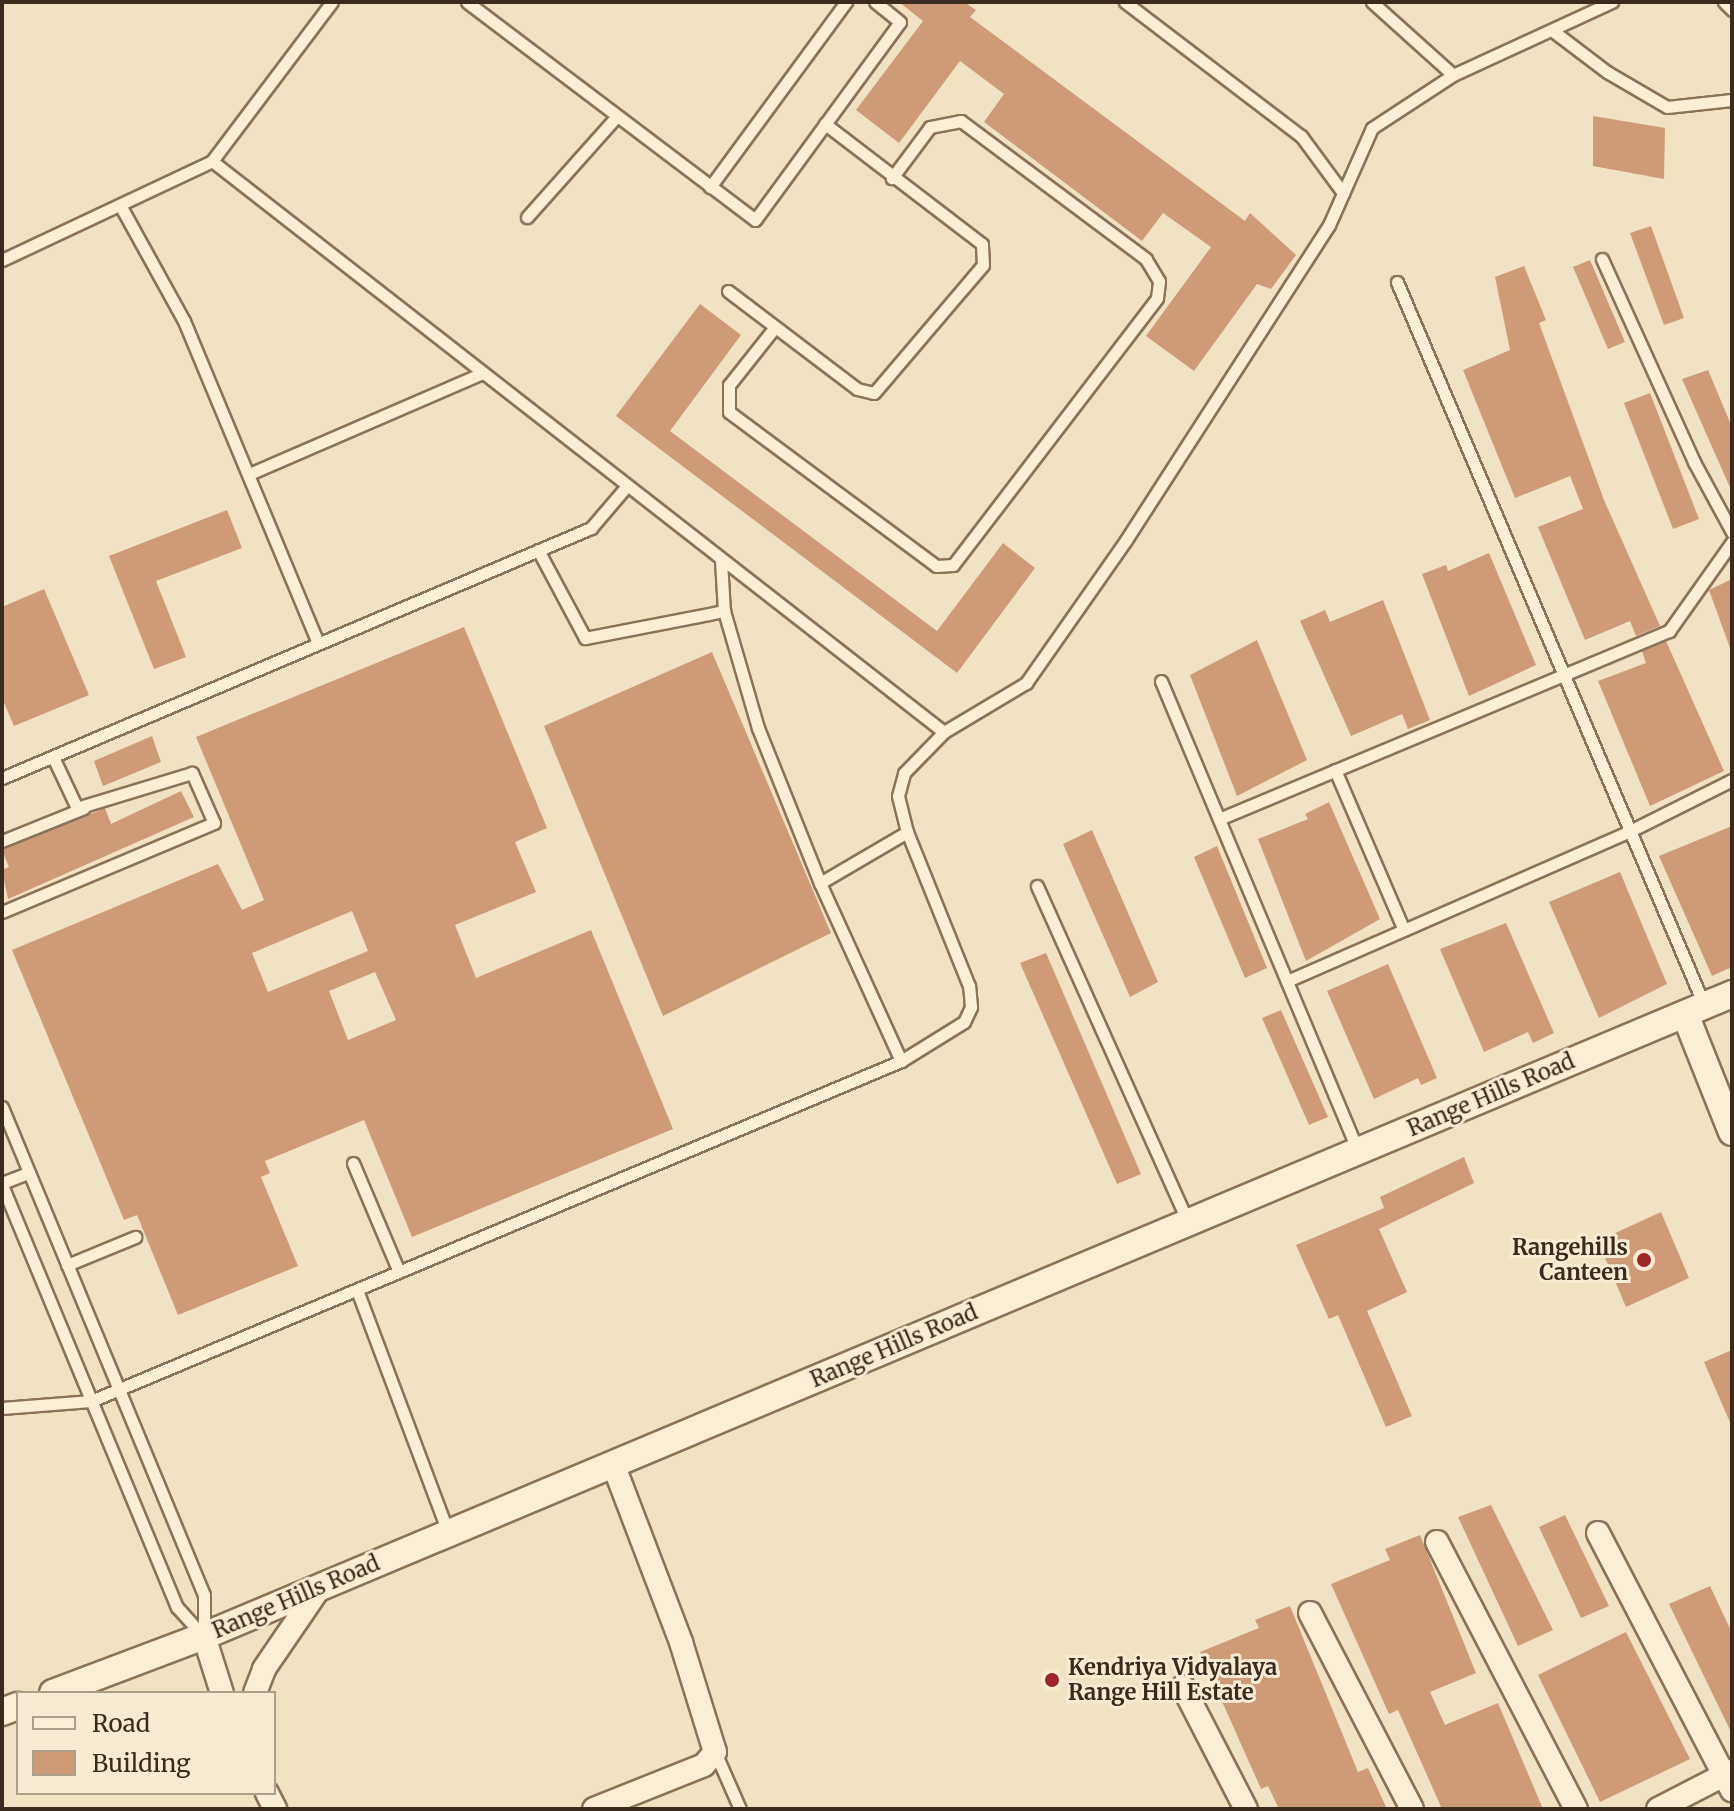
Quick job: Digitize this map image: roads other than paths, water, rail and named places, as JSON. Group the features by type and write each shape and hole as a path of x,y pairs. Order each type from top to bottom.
{"street":[{"name":"Range Hills Road","path":"58,1691 204,1636 1732,994"},
{"path":"1694,1010 1732,1132"},
{"path":"594,1809 704,1765 715,1752 681,1642 613,1464"},
{"path":"1598,1533 1729,1779 1658,1809"},
{"path":"1437,1542 1576,1809"},
{"path":"256,1691 264,1669 320,1587"},
{"path":"1310,1613 1412,1809"},
{"path":"204,1636 221,1691"},
{"path":"1183,1687 1246,1809"}],"lane":[{"path":"2,260 212,161 332,2"},
{"path":"467,2 755,220 900,22 875,2"},
{"path":"710,187 846,2"},
{"path":"1125,2 1301,136 1343,193"},
{"path":"1372,2 1453,75"},
{"path":"2,1408 91,1401 901,1061 964,1022 971,1007 969,986 907,832 898,796 904,773 944,732 1026,683 1134,526 1329,225 1372,128 1453,75 1612,2"},
{"path":"1724,2 1732,10"},
{"path":"1553,31 1607,72 1667,107 1732,100"},
{"path":"527,217 617,116"},
{"path":"775,327 729,385 729,412 936,566 953,565 1157,298 1159,281 1146,259 961,121 930,127 892,178"},
{"path":"728,291 857,389 874,393 983,265 982,244 825,124"},
{"path":"212,161 626,487 944,732"},
{"path":"120,205 184,321 318,643"},
{"path":"1602,259 1694,462 1732,532"},
{"path":"1397,282 1630,831 1694,1010"},
{"path":"249,474 482,373"},
{"path":"2,778 591,528 626,487"},
{"path":"1219,819 1563,672 1669,631 1732,542"},
{"path":"538,550 585,638 724,611"},
{"path":"721,561 724,611 758,728 820,883 901,1061"},
{"path":"1161,681 1358,1151"},
{"path":"53,757 72,803 85,808"},
{"path":"1335,770 1404,930"},
{"path":"2,841 187,772 198,780 214,823 2,912"},
{"path":"1287,981 1630,831 1732,780"},
{"path":"820,883 907,832"},
{"path":"1037,886 1188,1222"},
{"path":"2,1107 204,1595 204,1636"},
{"path":"353,1163 399,1272"},
{"path":"28,1173 2,1184 177,1607 204,1636"},
{"path":"67,1265 135,1237"},
{"path":"357,1290 449,1533"},
{"path":"715,1752 740,1809"}],"place":[{"name":"Rangehills Canteen","path":"1644,1260"},
{"name":"Kendriya Vidyalaya Range Hill Estate","path":"1052,1680"}]}
